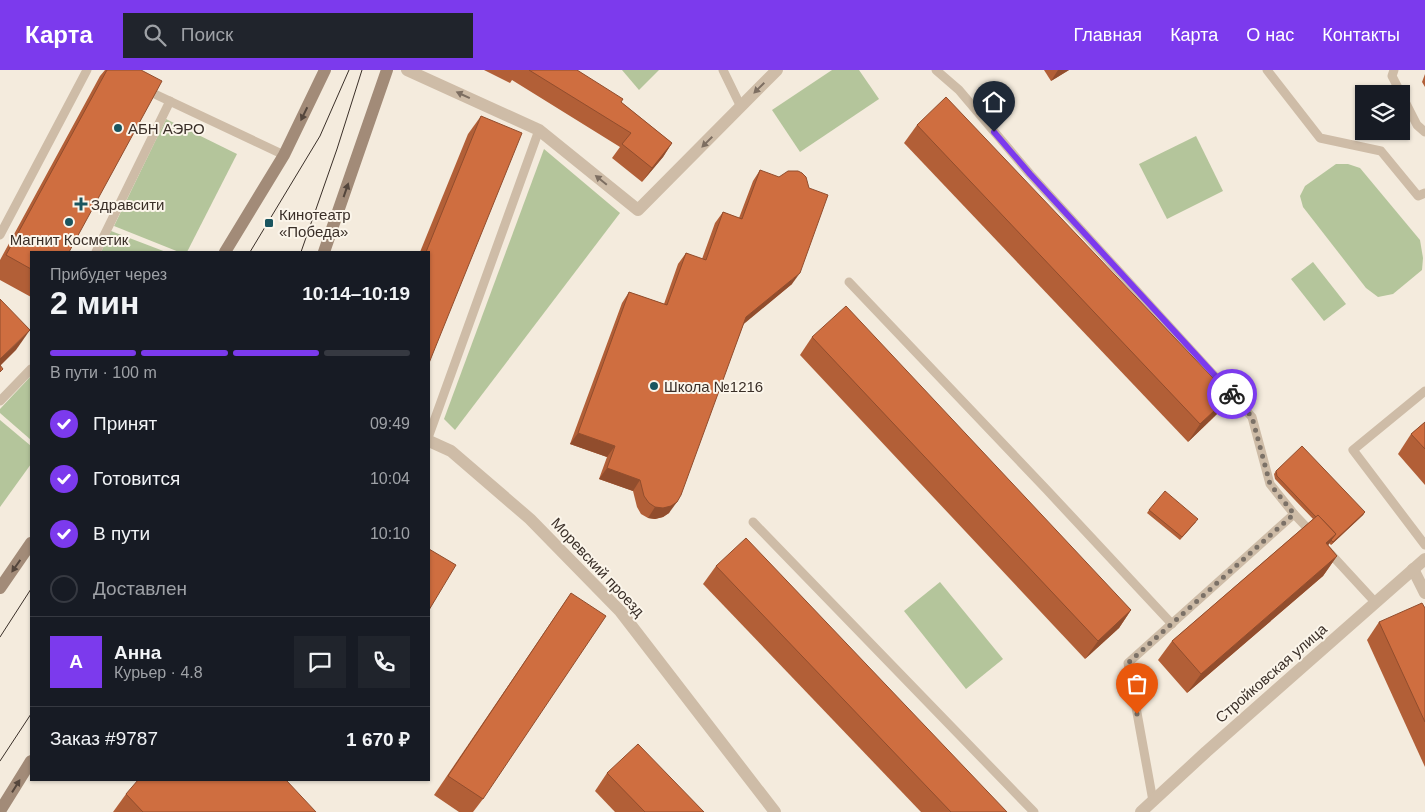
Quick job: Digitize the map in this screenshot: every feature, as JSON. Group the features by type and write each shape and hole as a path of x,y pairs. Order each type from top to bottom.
{"main road":[{"path":"226,251 284,155 325,70"},
{"path":"324,251 387,70"},
{"path":"0,588 30,544"},
{"path":"0,811 30,763"}],"street":[{"path":"408,70 539,130 638,210 778,70"},
{"name":"Моревский проезд","path":"430,440 451,451 530,519 620,611 775,812"},
{"name":"Стройковская улица","path":"1141,812 1425,559"},
{"path":"1414,569 1425,593"}],"lane":[{"path":"0,235 87,70"},
{"path":"723,70 741,107"},
{"path":"936,70 959,90 1030,174 1252,417 1270,484 1294,514 1375,602"},
{"path":"1267,70 1320,138 1381,150 1418,196 1425,193"},
{"path":"1394,70 1392,76 1418,125 1425,132"},
{"path":"136,85 284,155"},
{"path":"96,251 170,101"},
{"path":"430,432 539,130"},
{"path":"849,282 1172,624"},
{"path":"0,402 30,370"},
{"path":"1425,391 1353,450 1425,546"},
{"path":"1153,801 1128,663 1294,514"},
{"path":"753,522 1034,812"}],"green space":[{"path":"622,70 659,70 639,90"},
{"path":"832,70 859,70 879,99 800,152 772,110"},
{"path":"166,119 237,154 188,251 176,251 114,226"},
{"path":"1196,136 1223,191 1167,219 1139,164"},
{"path":"544,149 620,213 455,430 444,419"},
{"path":"1336,164 1348,164 1360,168 1420,240 1423,258 1422,270 1393,294 1378,297 1366,288 1303,207 1300,196 1305,186"},
{"path":"111,231 163,251 101,251"},
{"path":"1313,262 1346,304 1324,321 1291,279"},
{"path":"30,377 30,439 0,413 0,409"},
{"path":"0,420 30,445 30,465 0,507"},
{"path":"940,582 1003,659 966,689 904,611"}],"building":[{"path":"107,70 141,70 162,81 70,251 30,251 30,268 6,255"},
{"path":"529,70 577,70 623,99 621,102 672,143 652,168 622,144 631,133"},
{"path":"946,97 1230,396 1200,424 917,125"},
{"path":"481,116 522,133 430,361 430,251 426,251"},
{"name":"Школа №1216","path":"760,170 779,177 788,171 798,171 806,177 809,188 828,195 800,273 746,317 681,495 677,502 671,506 655,507 644,496 640,480 607,468 615,446 578,433 629,292 667,305 686,253 706,260 723,212 742,219"},
{"path":"0,299 30,330 0,359"},
{"path":"846,306 1131,610 1098,641 812,337"},
{"path":"1425,422 1425,449 1411,434"},
{"path":"1302,446 1365,512 1333,542 1331,540 1336,534 1318,515 1316,517 1277,476 1276,471"},
{"path":"1165,491 1198,519 1182,537 1149,510"},
{"path":"1318,515 1336,534 1326,543 1337,556 1201,674 1172,641"},
{"path":"746,538 1007,812 951,812 716,566"},
{"path":"430,550 456,565 430,608"},
{"path":"571,593 606,616 483,799 448,776"},
{"path":"1422,603 1425,608 1425,722 1379,622"},
{"path":"638,744 704,812 645,812 607,773"},
{"path":"137,781 287,781 316,812 143,812 126,794"}],"tram line":[{"path":"251,251 320,136 349,70"},
{"path":"301,251 362,70"},
{"path":"0,637 30,591"},
{"path":"0,761 30,716"}],"way so far":[{"path":"1137,714 1128,663 1294,514 1270,484 1252,417 1232,394"}],"place":[{"name":"АБН АЭРО","path":"118,128"},
{"name":"Здравсити","path":"81,204"},
{"name":"Магнит Косметик","path":"69,222"},
{"name":"Кинотеатр «Победа»","path":"269,223"},
{"name":"Школа №1216","path":"654,386"}],"route":[{"path":"994,132 1030,174 1232,394"}]}
